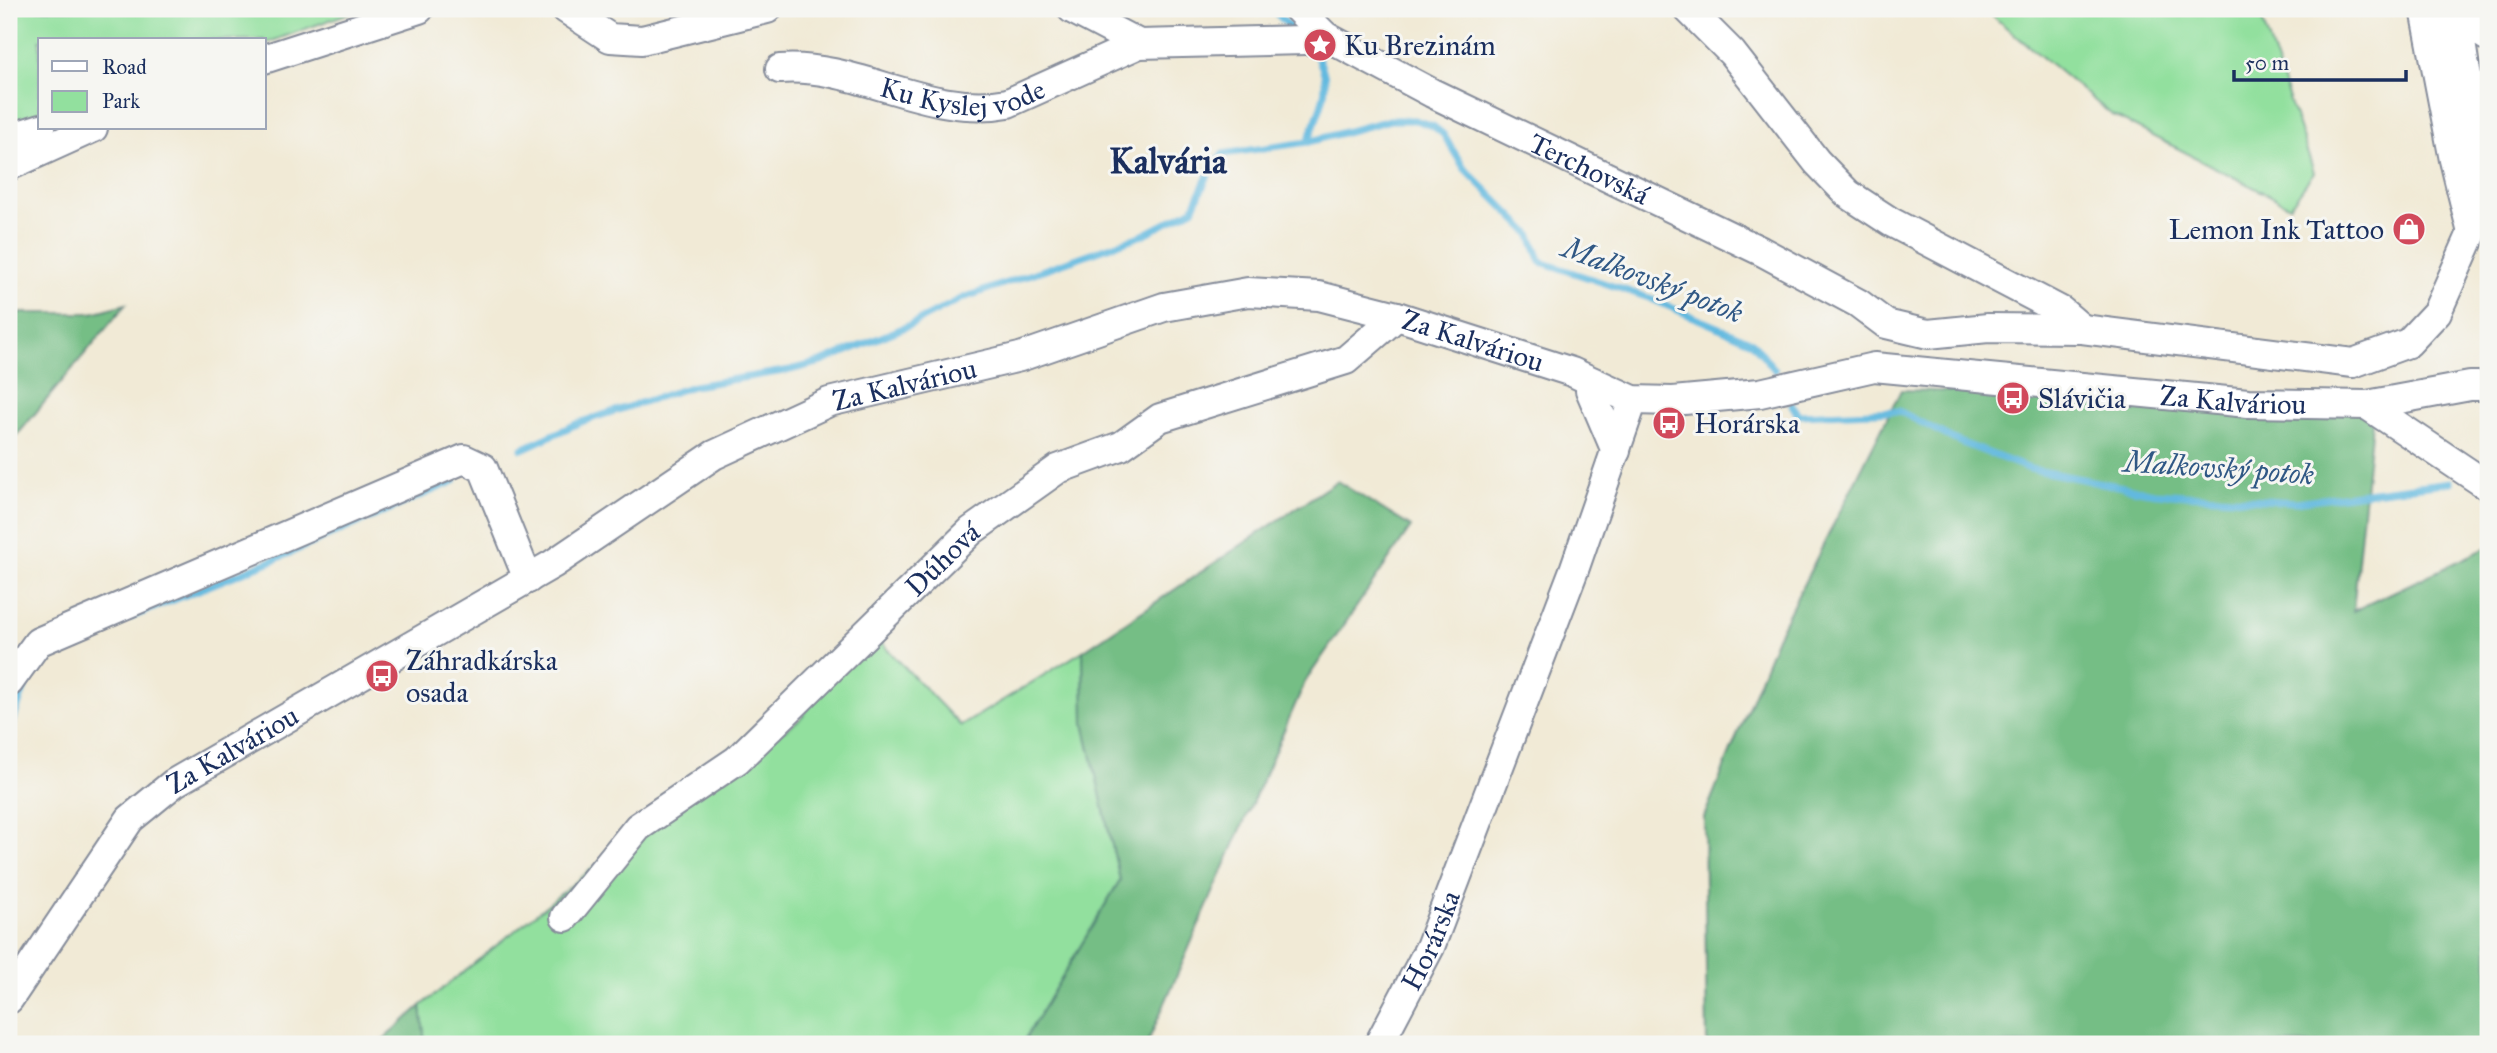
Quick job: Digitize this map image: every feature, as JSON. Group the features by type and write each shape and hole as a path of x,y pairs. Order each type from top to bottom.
{"main road":[{"path":"2451,9 2459,62 2488,196"},
{"path":"2485,9 2488,31"}],"street":[{"path":"266,40 360,9"},
{"path":"266,58 419,9"},
{"path":"566,9 610,38 642,40 767,9"},
{"name":"Ku Kyslej vode","path":"1072,9 1139,44"},
{"name":"Terchovská","path":"1298,9 1305,39 1444,99 1762,251 1858,303 1886,324 1928,334 1987,328 2082,329"},
{"path":"1688,9 1732,53 1817,162 1848,194 1891,222 2061,311 2082,329 2354,363 2408,343 2437,312 2473,233 2454,160 2425,9"},
{"name":"Ku Kyslej vode","path":"780,69 808,67 920,98 986,107 1008,103 1139,44 1305,39"},
{"path":"9,138 38,129"},
{"path":"9,166 89,130"},
{"name":"Za Kalváriou","path":"9,999 130,819 164,791 528,579 714,455 829,402 1020,356 1164,307 1248,292 1319,296 1396,316 1572,372 1633,400 1673,401 1760,393 1874,367 2248,402 2367,405 2473,383"},
{"name":"Dúhová","path":"565,917 638,827 737,760 971,531 1058,468 1121,446 1160,418 1346,360 1396,316"},
{"path":"1874,367 1886,324"},
{"path":"2354,363 2367,405 2488,486"},
{"path":"2420,440 2417,428 2424,408 2473,383"},
{"path":"1590,390 1616,451"},
{"name":"Horárska","path":"1379,1044 1430,947 1574,570 1633,400"},
{"path":"9,682 38,642 464,459 483,468 528,579"}],"green space":[{"path":"9,9 360,9 266,43 266,38 38,38 38,128 9,138"},
{"path":"1984,9 2255,9 2260,14 2314,172 2290,206 2112,115"},
{"path":"126,304 9,445 9,313 92,313"},
{"path":"1901,390 2374,403 2353,611 2488,547 2488,1044 1707,1044 1704,817 1777,637"},
{"path":"1337,481 1411,527 1305,682 1147,1044 1022,1044 1120,880 1084,723 1083,651"},
{"path":"870,631 961,726 1083,651 1084,723 1120,880 1022,1044 425,1044 421,1006 639,831 799,720"},
{"path":"421,1006 425,1044 378,1044"}],"waterway":[{"name":"Malkovský potok","path":"1272,9 1296,33"},
{"name":"Malkovský potok","path":"1308,142 1322,105 1325,82 1318,59 1309,47"},
{"path":"522,449 581,422 693,386 790,370 821,362 908,326 963,298 1143,235 1193,209 1213,164 1223,154 1308,142 1390,120 1415,120 1433,126 1443,134 1464,168 1530,234 1541,262 1649,298 1752,342 1775,370"},
{"name":"Malkovský potok","path":"1792,405 1798,415 1899,411 1957,441 2030,469 2154,493 2295,502 2451,482"},
{"path":"131,617 271,561 454,481"},
{"path":"9,733 29,674"}],"place":[{"name":"Ku Brezinám","path":"1320,45"},
{"name":"Lemon Ink Tattoo","path":"2409,229"},
{"name":"Slávičia","path":"2013,398"},
{"name":"Horárska","path":"1669,423"},
{"name":"Záhradkárska osada","path":"382,676"}],"district":[{"name":"Kalvária","path":"1168,161"}]}
